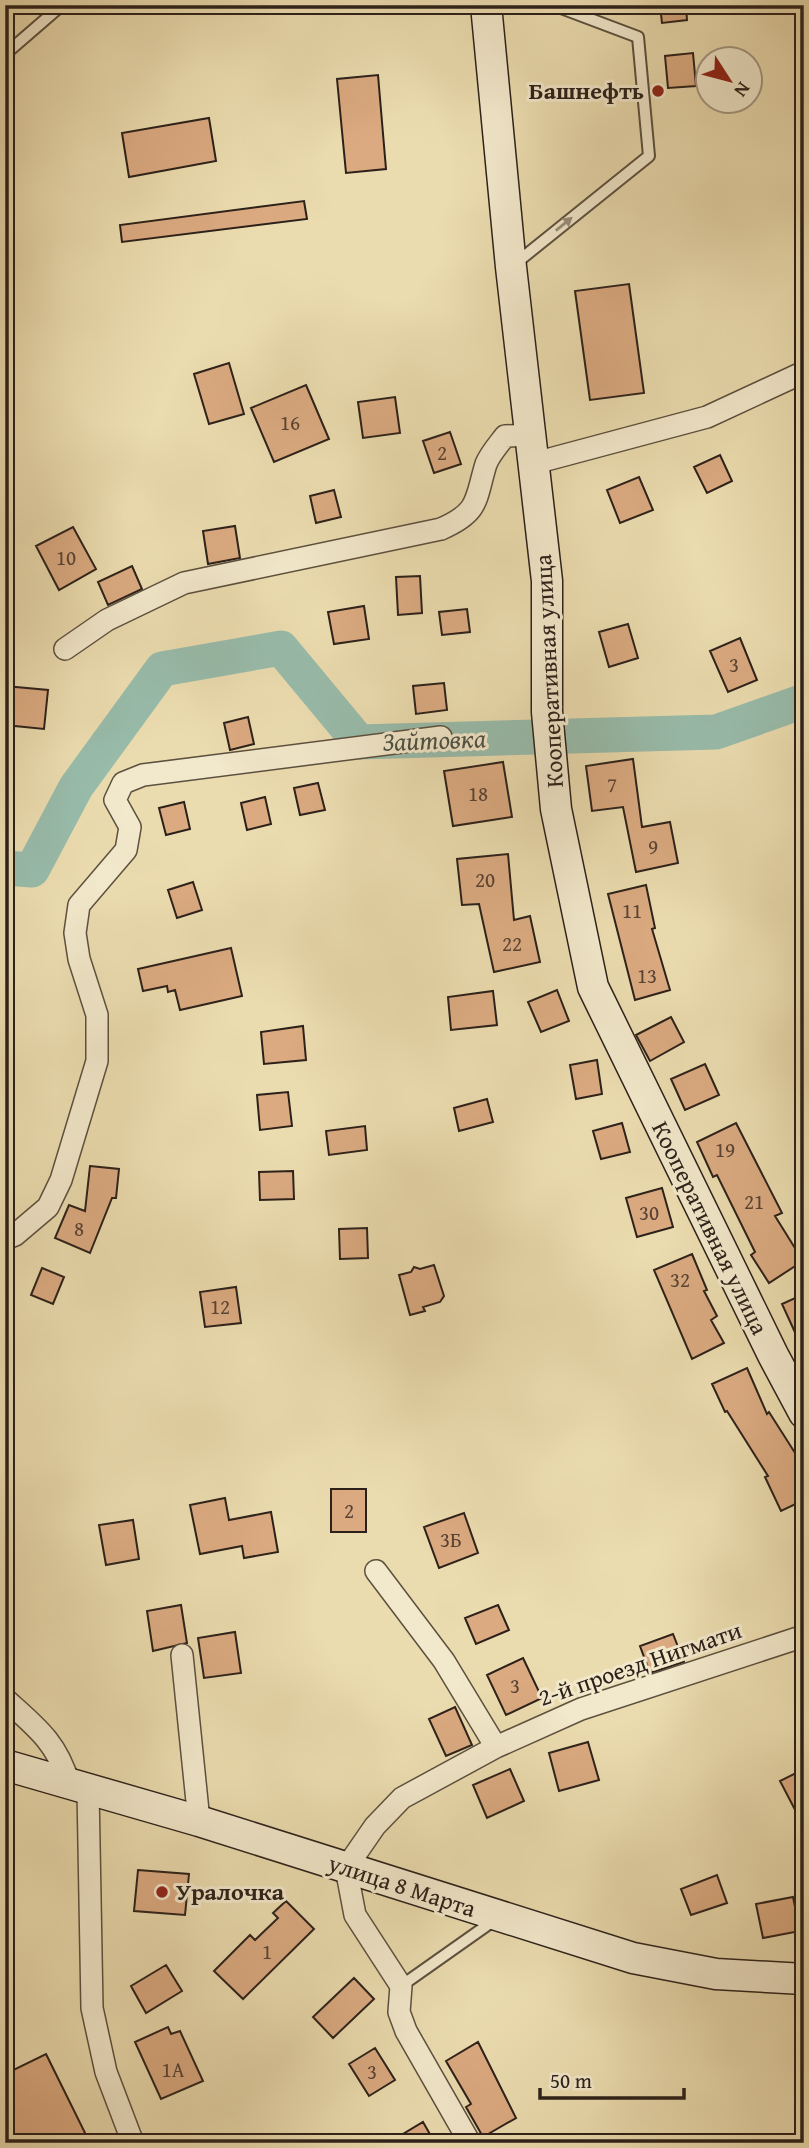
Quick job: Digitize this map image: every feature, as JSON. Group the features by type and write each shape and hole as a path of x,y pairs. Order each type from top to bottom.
{"main road":[{"name":"Кооперативная улица","path":"486,5 511,267 534,449 547,581 547,712 556,810 593,987 804,1413"},
{"name":"улица 8 Марта","path":"5,1765 199,1821 633,1958 716,1974 804,1979"}],"street":[{"path":"65,649 107,620 184,583 441,529 462,520 480,496 487,461 505,436 534,449 707,417 804,372"},
{"path":"5,1239 15,1235 48,1207 61,1180 97,1061 96,1015 79,959 75,933 79,905 126,850 130,827 115,800 123,783 143,775 441,737"},
{"path":"376,1571 443,1661 496,1747"},
{"name":"2-й проезд Нигмати","path":"346,1868 375,1826 402,1798 496,1747 581,1709 804,1636"},
{"path":"182,1655 199,1821"},
{"path":"5,1699 50,1739 78,1787 92,2008 106,2072 133,2143"},
{"path":"346,1868 355,1915 401,1986 399,2012 406,2031 470,2143"}],"lane":[{"path":"5,51 10,50 62,5"},
{"path":"511,267 649,156 638,37 553,5"},
{"path":"401,1986 498,1917"}],"building":[{"path":"660,5 686,5 687,20 662,23"},
{"path":"693,53 694,86 668,88 665,56"},
{"path":"378,75 386,169 346,173 337,79"},
{"path":"209,118 216,161 129,177 122,133"},
{"path":"304,201 307,219 122,242 120,225"},
{"path":"629,284 644,393 590,400 575,291"},
{"path":"229,363 244,414 209,424 194,374"},
{"path":"306,385 329,439 274,462 251,408"},
{"path":"395,397 400,433 363,438 358,402"},
{"path":"450,432 461,464 434,473 423,441"},
{"path":"720,455 732,481 707,493 694,467"},
{"path":"639,477 653,510 620,523 607,490"},
{"path":"334,490 341,517 316,523 310,496"},
{"path":"235,526 240,558 208,564 203,531"},
{"path":"73,527 96,569 59,590 36,546"},
{"path":"132,566 142,589 108,605 98,582"},
{"path":"420,576 422,613 398,615 396,577"},
{"path":"364,606 369,639 334,644 328,612"},
{"path":"467,609 470,632 442,635 439,612"},
{"path":"628,624 638,658 609,667 599,632"},
{"path":"740,638 757,680 728,692 710,651"},
{"path":"444,683 447,710 416,714 413,686"},
{"path":"5,686 48,690 44,729 5,725"},
{"path":"248,717 254,744 230,750 224,723"},
{"path":"633,759 642,827 670,822 678,863 636,872 623,807 592,811 586,766"},
{"path":"503,762 512,817 453,826 444,771"},
{"path":"318,783 325,810 300,815 294,788"},
{"path":"265,797 271,824 247,830 241,803"},
{"path":"184,802 190,829 166,835 159,808"},
{"path":"508,854 514,920 530,916 540,962 494,972 479,904 462,905 457,859"},
{"path":"193,882 202,910 177,918 168,890"},
{"path":"646,885 655,928 652,929 670,990 635,1000 608,894"},
{"path":"231,948 242,996 180,1010 175,990 168,992 167,986 143,991 138,969"},
{"path":"557,990 569,1021 541,1032 528,1002"},
{"path":"493,991 497,1025 451,1030 448,997"},
{"path":"671,1017 684,1042 650,1061 636,1035"},
{"path":"303,1026 306,1060 264,1064 261,1032"},
{"path":"597,1060 602,1094 576,1099 570,1065"},
{"path":"705,1064 719,1095 685,1110 671,1079"},
{"path":"288,1092 292,1126 260,1130 257,1095"},
{"path":"487,1099 493,1122 459,1131 454,1108"},
{"path":"622,1123 630,1152 601,1159 593,1131"},
{"path":"736,1123 782,1213 775,1216 803,1261 769,1283 751,1255 755,1252 717,1175 713,1177 697,1142"},
{"path":"365,1126 367,1150 329,1155 326,1131"},
{"path":"90,1166 119,1169 116,1198 112,1198 90,1253 55,1238 69,1205 85,1211"},
{"path":"293,1171 294,1199 260,1200 259,1172"},
{"path":"662,1188 673,1227 637,1237 626,1198"},
{"path":"367,1228 368,1258 340,1259 339,1229"},
{"path":"692,1254 707,1290 704,1291 717,1316 711,1320 724,1343 692,1359 654,1270"},
{"path":"434,1265 444,1296 440,1302 423,1307 425,1311 410,1315 399,1275 411,1272 414,1267 420,1269"},
{"path":"42,1268 64,1277 53,1304 31,1295"},
{"path":"236,1287 241,1323 205,1327 200,1292"},
{"path":"804,1294 804,1352 782,1304"},
{"path":"747,1368 767,1414 769,1412 804,1467 804,1500 781,1511 765,1477 768,1476 727,1411 725,1412 712,1384"},
{"path":"331,1489 366,1489 366,1532 331,1532"},
{"path":"225,1498 229,1520 271,1512 278,1552 244,1558 242,1546 200,1554 190,1505"},
{"path":"464,1513 478,1553 439,1568 424,1527"},
{"path":"133,1520 139,1559 106,1565 99,1525"},
{"path":"181,1605 187,1643 153,1651 147,1611"},
{"path":"498,1605 509,1630 476,1644 465,1618"},
{"path":"235,1632 241,1673 204,1678 198,1638"},
{"path":"673,1634 684,1662 650,1673 640,1646"},
{"path":"523,1658 542,1698 506,1715 487,1675"},
{"path":"455,1707 472,1745 446,1756 429,1719"},
{"path":"588,1742 599,1780 559,1791 549,1753"},
{"path":"510,1769 524,1801 487,1818 473,1785"},
{"path":"804,1769 804,1827 780,1781"},
{"name":"Уралочка","path":"138,1870 189,1874 185,1915 134,1911"},
{"path":"717,1875 727,1903 691,1915 681,1889"},
{"path":"793,1897 800,1931 763,1938 756,1904"},
{"path":"286,1901 314,1929 243,1999 214,1971 250,1935 255,1940 278,1918 273,1913"},
{"path":"166,1965 182,1991 146,2013 131,1986"},
{"path":"354,1978 374,1999 333,2038 313,2017"},
{"path":"168,2027 171,2034 180,2031 203,2081 161,2099 135,2042"},
{"path":"478,2042 516,2118 483,2137 466,2107 471,2104 446,2061"},
{"path":"375,2048 395,2080 369,2096 349,2064"},
{"path":"46,2054 90,2143 5,2143 5,2074"},
{"path":"423,2122 435,2143 388,2143"}],"waterway":[{"name":"Зайтовка","path":"5,868 32,870 76,787 162,669 281,648 359,742 716,732 804,701"}],"place":[{"name":"Башнефть","path":"658,91"},
{"name":"Уралочка","path":"162,1892"}]}
